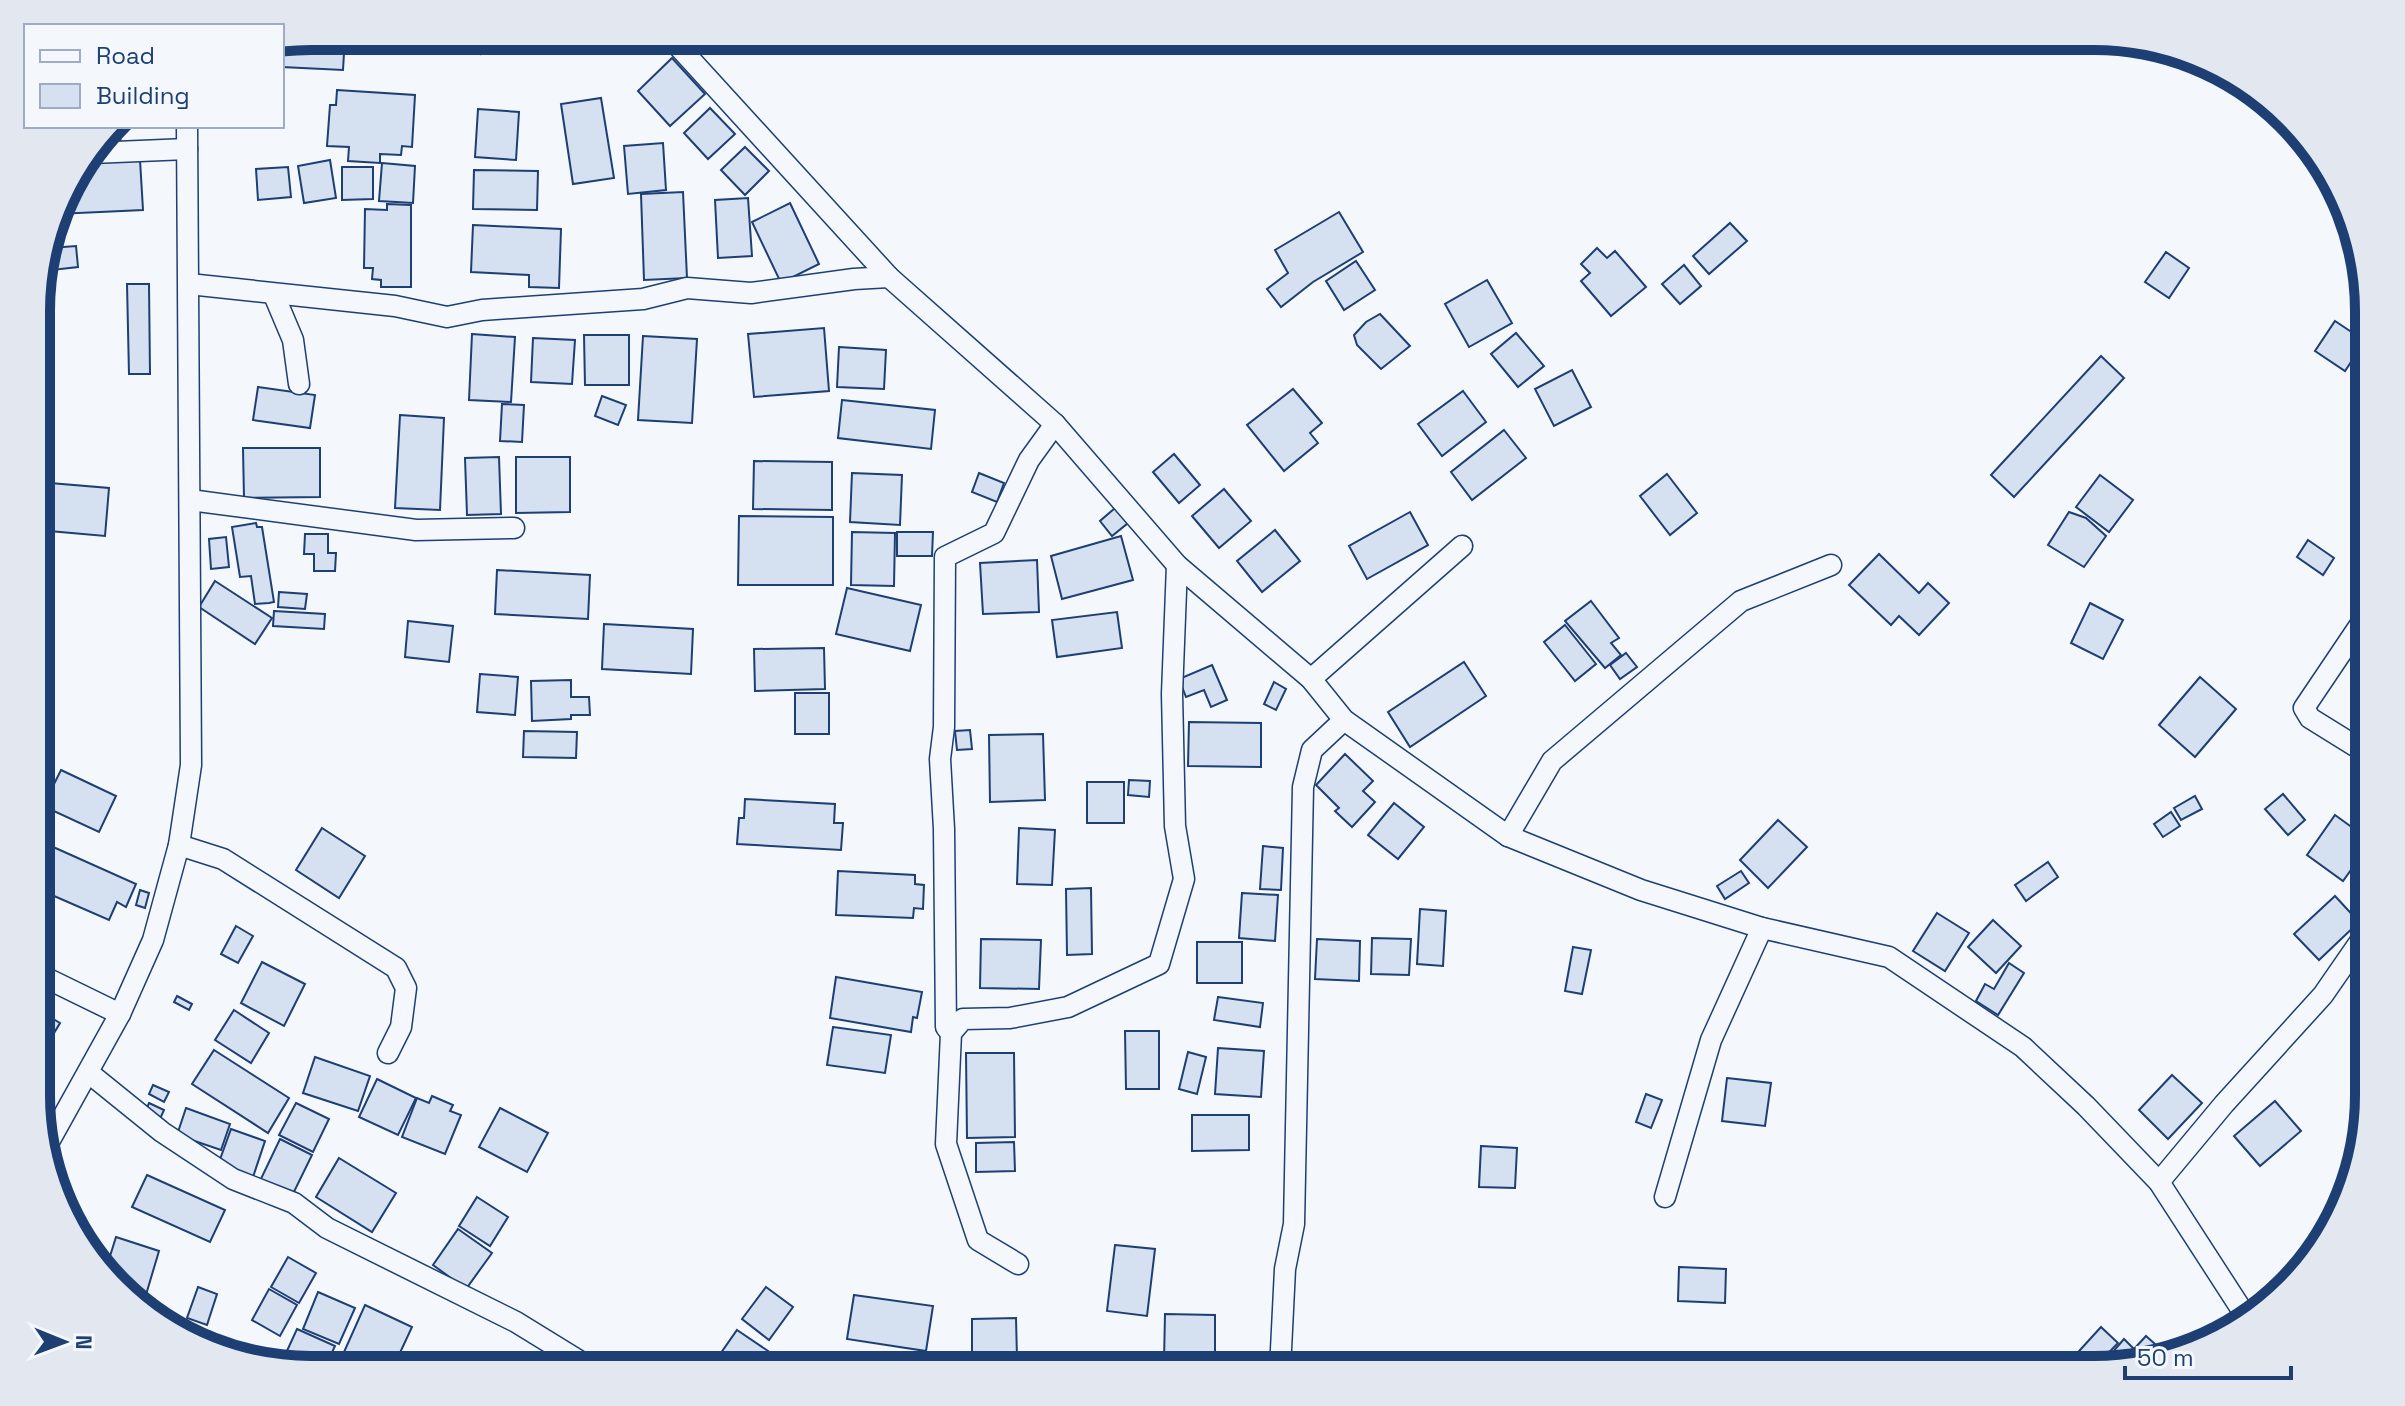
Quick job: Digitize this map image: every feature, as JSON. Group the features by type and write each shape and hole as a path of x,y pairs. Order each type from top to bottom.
{"street":[{"path":"682,51 889,277 1055,424 1177,565 1311,679 1344,720 1508,836 1641,890 1762,928 1889,957 2023,1047 2086,1106 2159,1182 2242,1310"},
{"path":"53,1135 120,1014 153,940 179,845 191,765 187,128"},
{"path":"105,152 187,149"},
{"path":"189,284 395,306 447,317 482,310 643,299 687,288 751,293 889,277"},
{"path":"274,295 293,340 299,384"},
{"path":"951,1033 946,1027 944,829 940,759 944,727 945,557 994,533 1029,460 1055,424"},
{"path":"190,500 416,530 514,528"},
{"path":"1311,679 1462,546"},
{"path":"1018,1264 978,1240 946,1144 951,1033 963,1019 1010,1018 1068,1007 1159,964 1184,879 1175,826 1172,694 1177,565"},
{"path":"1508,836 1552,761 1729,611 1741,601 1831,565"},
{"path":"2354,634 2304,708 2310,718 2354,745"},
{"path":"1281,1355 1285,1269 1294,1224 1303,787 1312,750 1344,720"},
{"path":"179,845 223,859 396,968 406,988 401,1027 388,1053"},
{"path":"1665,1197 1711,1040 1762,928"},
{"path":"2159,1182 2224,1104 2323,995 2354,950"},
{"path":"50,980 120,1014"},
{"path":"89,1073 162,1132 233,1179 294,1203 327,1228 516,1322 571,1356"}],"building":[{"path":"344,51 343,70 284,67 284,52"},
{"path":"672,58 705,94 670,126 638,91"},
{"path":"337,90 415,95 412,147 402,146 401,155 380,154 380,163 348,161 349,147 327,146 330,105 336,105"},
{"path":"601,98 614,178 573,184 561,104"},
{"path":"710,108 735,134 708,159 684,133"},
{"path":"478,109 519,112 516,160 475,157"},
{"path":"121,133 120,149 108,148"},
{"path":"663,143 666,190 628,194 624,146"},
{"path":"745,147 769,171 745,195 721,170"},
{"path":"140,160 143,210 69,213 97,162"},
{"path":"330,160 336,198 304,203 298,166"},
{"path":"382,163 415,166 413,203 379,201"},
{"path":"288,167 291,197 258,200 256,169"},
{"path":"342,167 373,167 373,199 342,200"},
{"path":"474,170 538,171 537,210 473,209"},
{"path":"683,192 687,278 644,280 641,194"},
{"path":"748,198 752,256 718,258 715,200"},
{"path":"790,203 819,264 781,283 752,222"},
{"path":"387,204 411,205 411,287 381,287 381,280 372,279 373,268 364,268 365,209 387,210"},
{"path":"1339,212 1363,252 1313,282 1281,307 1267,289 1288,273 1275,250"},
{"path":"1730,223 1747,241 1709,274 1693,256"},
{"path":"473,225 561,229 559,288 529,287 529,275 471,272"},
{"path":"76,246 78,267 54,270 58,247"},
{"path":"1597,248 1607,258 1615,251 1646,287 1611,316 1581,281 1590,273 1581,264"},
{"path":"2166,252 2189,268 2169,298 2145,282"},
{"path":"1356,261 1375,290 1344,310 1326,281"},
{"path":"1684,265 1701,286 1680,304 1662,284"},
{"path":"1487,280 1512,323 1469,347 1445,304"},
{"path":"127,284 149,284 150,374 129,374"},
{"path":"1380,314 1410,346 1381,369 1357,345 1354,335 1366,322"},
{"path":"2335,321 2354,334 2354,358 2345,371 2315,351"},
{"path":"824,328 829,391 754,397 748,334"},
{"path":"1516,333 1544,366 1518,387 1491,354"},
{"path":"472,334 515,337 511,402 469,400"},
{"path":"584,335 629,335 629,385 585,385"},
{"path":"643,336 697,339 692,423 638,420"},
{"path":"533,338 575,340 572,384 531,382"},
{"path":"839,347 886,350 884,389 837,387"},
{"path":"2101,356 2124,378 2014,497 1991,475"},
{"path":"1572,370 1591,407 1554,426 1535,389"},
{"path":"258,387 315,395 310,428 253,420"},
{"path":"1293,389 1322,423 1310,433 1318,443 1284,471 1247,425"},
{"path":"1463,391 1486,422 1442,456 1418,424"},
{"path":"602,396 626,405 618,425 595,416"},
{"path":"842,400 935,410 931,449 838,438"},
{"path":"502,404 524,405 522,442 500,441"},
{"path":"400,415 444,418 440,510 395,508"},
{"path":"1504,430 1526,458 1472,500 1451,472"},
{"path":"243,448 320,448 320,497 244,498"},
{"path":"1174,454 1200,485 1179,503 1153,472"},
{"path":"499,457 501,514 467,515 465,458"},
{"path":"516,457 570,457 570,512 516,513"},
{"path":"754,461 832,462 832,510 753,509"},
{"path":"852,473 902,475 900,525 850,522"},
{"path":"979,473 1004,483 997,502 972,492"},
{"path":"1667,474 1697,513 1670,535 1640,496"},
{"path":"2100,475 2133,500 2109,532 2076,507"},
{"path":"50,483 109,488 105,536 50,531"},
{"path":"1224,489 1251,521 1219,548 1192,516"},
{"path":"1115,508 1128,523 1112,536 1100,521"},
{"path":"1410,512 1428,545 1367,579 1349,546"},
{"path":"2069,512 2086,518 2106,536 2084,567 2048,545"},
{"path":"739,516 833,517 833,585 738,585"},
{"path":"256,523 257,527 262,527 274,602 269,603 255,604 251,576 240,577 232,527"},
{"path":"1275,530 1300,561 1262,592 1237,561"},
{"path":"852,532 895,533 894,586 851,585"},
{"path":"897,532 933,532 932,556 897,556"},
{"path":"305,534 328,534 328,553 336,553 335,571 314,571 314,554 304,554"},
{"path":"1121,536 1133,580 1062,599 1051,556"},
{"path":"226,537 229,567 211,569 209,539"},
{"path":"2308,540 2334,558 2323,575 2297,557"},
{"path":"1879,554 1919,593 1928,583 1949,603 1919,635 1899,616 1891,625 1849,585"},
{"path":"1037,560 1039,612 983,614 980,563"},
{"path":"497,570 590,575 588,619 495,614"},
{"path":"215,581 272,618 255,644 199,607"},
{"path":"847,588 921,605 910,651 836,634"},
{"path":"279,592 307,594 305,609 278,607"},
{"path":"1591,601 1619,638 1611,643 1621,655 1605,668 1565,621"},
{"path":"2090,603 2123,620 2103,659 2071,643"},
{"path":"274,611 325,614 324,629 273,626"},
{"path":"1117,612 1122,648 1057,657 1052,620"},
{"path":"408,621 453,626 449,662 405,657"},
{"path":"604,624 693,629 691,674 602,669"},
{"path":"1565,625 1596,664 1575,681 1544,642"},
{"path":"824,648 825,689 755,691 754,649"},
{"path":"1626,653 1637,667 1620,679 1610,665"},
{"path":"1464,662 1486,696 1410,747 1388,712"},
{"path":"1212,665 1227,700 1211,707 1204,690 1186,697 1179,679"},
{"path":"480,674 518,677 515,715 477,712"},
{"path":"2200,677 2236,709 2195,757 2159,725"},
{"path":"571,680 571,697 589,697 590,715 532,721 531,681"},
{"path":"1274,682 1286,689 1276,710 1264,704"},
{"path":"795,693 829,693 829,734 795,734"},
{"path":"1189,722 1261,723 1261,767 1188,766"},
{"path":"970,730 972,749 957,750 955,731"},
{"path":"524,731 577,732 576,758 523,757"},
{"path":"1043,734 1045,800 990,802 989,735"},
{"path":"1345,754 1373,781 1363,791 1375,802 1352,827 1335,811 1339,808 1316,785"},
{"path":"61,770 116,796 99,832 50,809 50,792"},
{"path":"1129,780 1150,781 1149,797 1128,795"},
{"path":"1087,782 1124,782 1124,823 1087,823"},
{"path":"2283,794 2305,820 2288,835 2265,809"},
{"path":"2195,796 2202,809 2181,820 2174,808"},
{"path":"745,799 835,804 834,823 843,823 841,850 737,844 739,818 744,818"},
{"path":"1394,803 1424,827 1398,859 1368,835"},
{"path":"2171,812 2180,826 2163,837 2154,824"},
{"path":"2335,815 2354,829 2354,866 2343,881 2307,855"},
{"path":"1778,820 1807,847 1768,888 1740,860"},
{"path":"322,828 365,856 339,898 296,870"},
{"path":"1019,828 1055,830 1052,885 1017,884"},
{"path":"50,846 136,884 126,907 117,902 109,920 50,894"},
{"path":"1263,846 1283,848 1281,890 1260,889"},
{"path":"2048,862 2058,877 2026,901 2015,885"},
{"path":"838,871 915,875 915,884 924,885 923,909 914,908 913,918 836,915"},
{"path":"1741,871 1749,883 1725,899 1717,886"},
{"path":"1091,888 1092,954 1067,955 1066,889"},
{"path":"140,890 149,893 145,908 136,905"},
{"path":"1242,893 1278,895 1275,941 1239,938"},
{"path":"2335,896 2354,917 2354,927 2319,960 2294,934"},
{"path":"1420,909 1446,911 1443,966 1417,964"},
{"path":"1937,913 1969,933 1945,971 1913,951"},
{"path":"1993,920 2021,946 1996,973 1968,947"},
{"path":"236,926 253,936 238,963 221,954"},
{"path":"1372,938 1411,939 1409,975 1371,974"},
{"path":"981,939 1041,940 1039,989 980,988"},
{"path":"1317,939 1360,941 1359,981 1315,979"},
{"path":"1197,942 1242,942 1242,983 1197,983"},
{"path":"1573,947 1591,950 1582,994 1565,991"},
{"path":"262,962 305,984 284,1026 241,1003"},
{"path":"2009,963 2024,973 1998,1015 1976,1001 1985,984 1994,989"},
{"path":"836,977 922,992 911,1032 830,1018"},
{"path":"177,996 192,1004 189,1010 174,1002"},
{"path":"1218,997 1263,1003 1260,1027 1214,1020"},
{"path":"234,1010 269,1033 251,1063 215,1040"},
{"path":"50,1017 60,1023 50,1040"},
{"path":"833,1027 891,1035 885,1073 827,1065"},
{"path":"1125,1031 1159,1031 1159,1089 1126,1089"},
{"path":"1218,1048 1264,1051 1261,1097 1215,1094"},
{"path":"214,1050 289,1098 268,1133 192,1084"},
{"path":"1188,1052 1206,1057 1197,1094 1179,1089"},
{"path":"966,1053 1014,1053 1015,1137 967,1138"},
{"path":"315,1057 370,1076 358,1111 303,1093"},
{"path":"2172,1075 2202,1103 2168,1139 2139,1110"},
{"path":"1727,1078 1771,1083 1765,1126 1722,1121"},
{"path":"377,1079 416,1098 398,1135 359,1117"},
{"path":"153,1085 169,1092 164,1102 149,1094"},
{"path":"1646,1094 1662,1100 1651,1128 1636,1122"},
{"path":"432,1096 453,1105 450,1111 461,1115 445,1154 402,1137 417,1098 429,1103"},
{"path":"2275,1101 2301,1131 2260,1166 2234,1136"},
{"path":"149,1103 164,1110 160,1119 145,1112"},
{"path":"296,1103 329,1119 313,1152 279,1135"},
{"path":"186,1108 230,1124 221,1150 177,1135"},
{"path":"500,1108 548,1133 527,1172 479,1147"},
{"path":"1192,1115 1249,1115 1249,1150 1192,1151"},
{"path":"231,1129 265,1141 253,1177 218,1165"},
{"path":"280,1139 312,1155 290,1200 258,1185"},
{"path":"1014,1142 1015,1171 976,1172 976,1143"},
{"path":"1481,1146 1517,1148 1515,1188 1479,1187"},
{"path":"339,1158 396,1193 372,1232 316,1197"},
{"path":"147,1175 225,1210 210,1242 132,1207"},
{"path":"477,1197 508,1217 490,1246 459,1226"},
{"path":"458,1229 492,1253 466,1289 433,1265"},
{"path":"116,1237 159,1251 146,1296 127,1279 109,1259"},
{"path":"1115,1245 1155,1249 1147,1316 1107,1311"},
{"path":"288,1257 316,1273 299,1303 271,1287"},
{"path":"1679,1267 1726,1269 1725,1303 1678,1301"},
{"path":"198,1287 217,1294 207,1325 187,1318"},
{"path":"766,1287 793,1307 769,1340 742,1319"},
{"path":"269,1289 297,1305 280,1336 252,1320"},
{"path":"318,1292 355,1308 339,1344 303,1329"},
{"path":"854,1295 933,1306 926,1351 847,1339"},
{"path":"365,1305 412,1327 399,1356 342,1356"},
{"path":"1165,1314 1215,1315 1215,1355 1164,1356"},
{"path":"1016,1318 1017,1356 972,1356 972,1319"},
{"path":"2101,1327 2118,1343 2106,1355 2075,1355"},
{"path":"297,1329 335,1346 330,1356 286,1353"},
{"path":"737,1330 771,1353 769,1356 719,1356"},
{"path":"2146,1336 2159,1347 2110,1355 2124,1339 2134,1349"}]}
